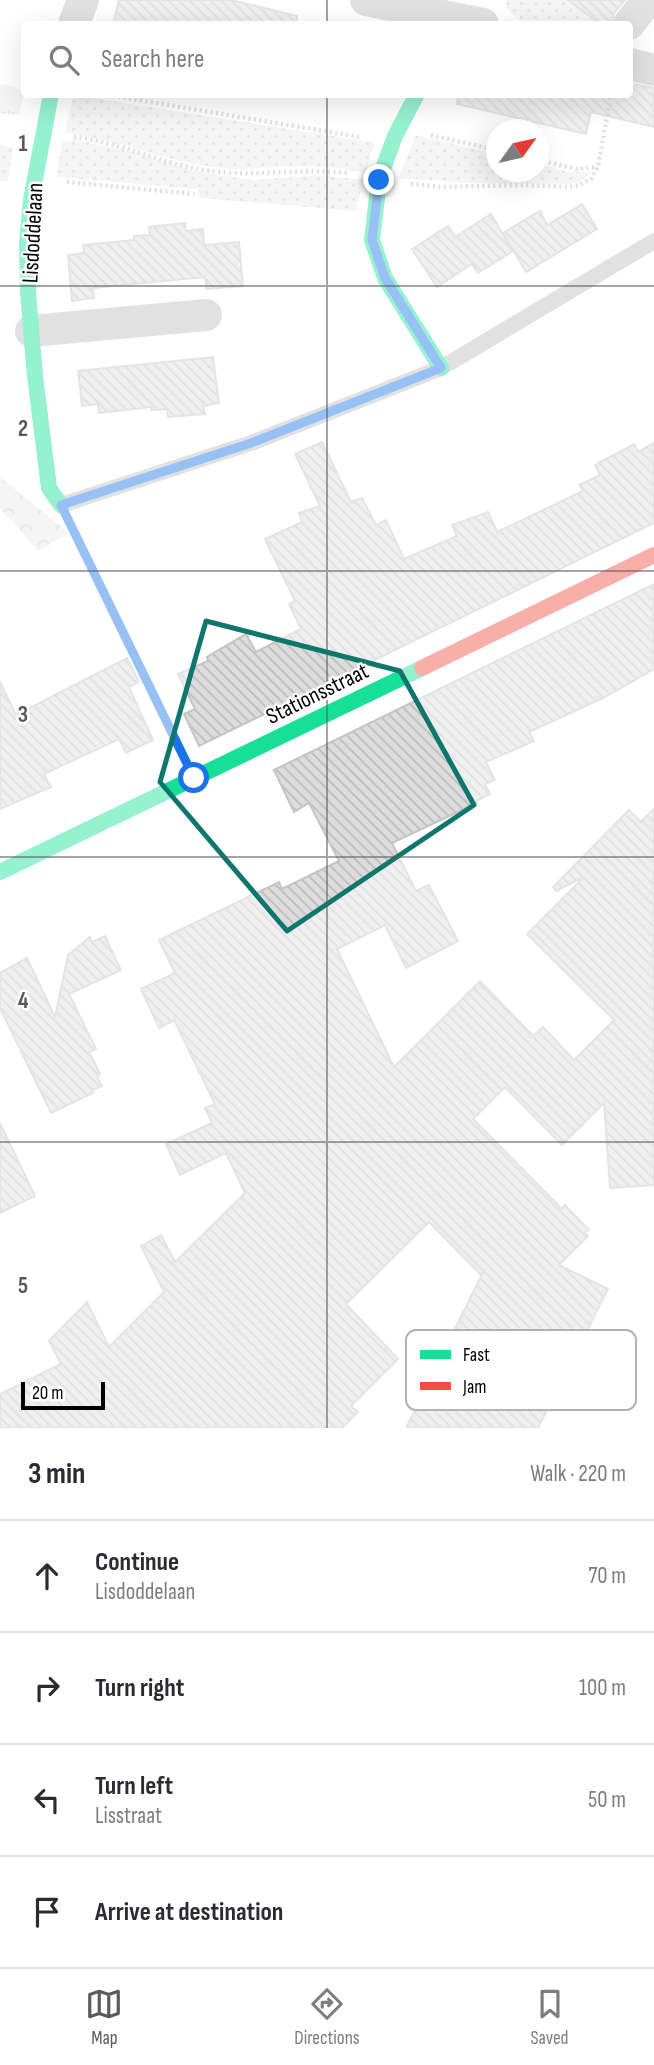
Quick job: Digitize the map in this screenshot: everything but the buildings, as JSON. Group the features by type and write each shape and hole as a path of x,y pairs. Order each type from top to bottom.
{"street":[{"path":"75,21 83,0"},
{"path":"366,0 471,17"},
{"path":"631,21 648,0"},
{"path":"633,65 654,70"},
{"name":"Lisdoddelaan","path":"50,98 34,179 27,263 31,331 49,488 61,505"},
{"path":"415,98 395,136 379,180 372,240 385,278 441,368"},
{"path":"31,331 206,315"},
{"name":"Stationsstraat","path":"0,872 654,555"}],"lane":[{"path":"61,505 251,443 441,368 654,241"}],"path":[{"path":"126,98 376,139 419,132 486,148"},
{"path":"549,163 577,169 598,167"},
{"path":"34,179 194,194"},
{"path":"61,505 194,778"}],"highlighted area":[{"path":"206,621 400,671 474,805 287,931 160,782"}],"green space":[{"path":"507,0 578,0 575,5 596,21 519,21 506,7"},
{"path":"6,84 21,90 23,98 19,115 0,113 0,85"},
{"path":"73,98 93,98 372,142 374,145 365,173 290,166 239,169 200,165 65,133"},
{"path":"416,135 486,152 486,182 549,182 549,167 569,172 591,172 582,180 571,184 472,183 398,178"},
{"path":"77,140 136,153 198,172 253,180 321,175 363,180 356,211 200,198 197,189 57,177 62,141"},
{"path":"0,145 13,148 8,181 0,181"},
{"path":"0,477 69,533 38,551 0,508"}],"traffic: fast":[{"path":"50,98 31,200 27,243 28,292 49,488 61,505"},
{"path":"415,98 395,136 379,180 372,240 385,278 441,368"},
{"path":"0,872 422,668"}],"traffic: jam":[{"path":"422,668 654,555"}],"route":[{"path":"194,778 61,505 251,443 441,368 385,278 372,240 379,180"}]}
